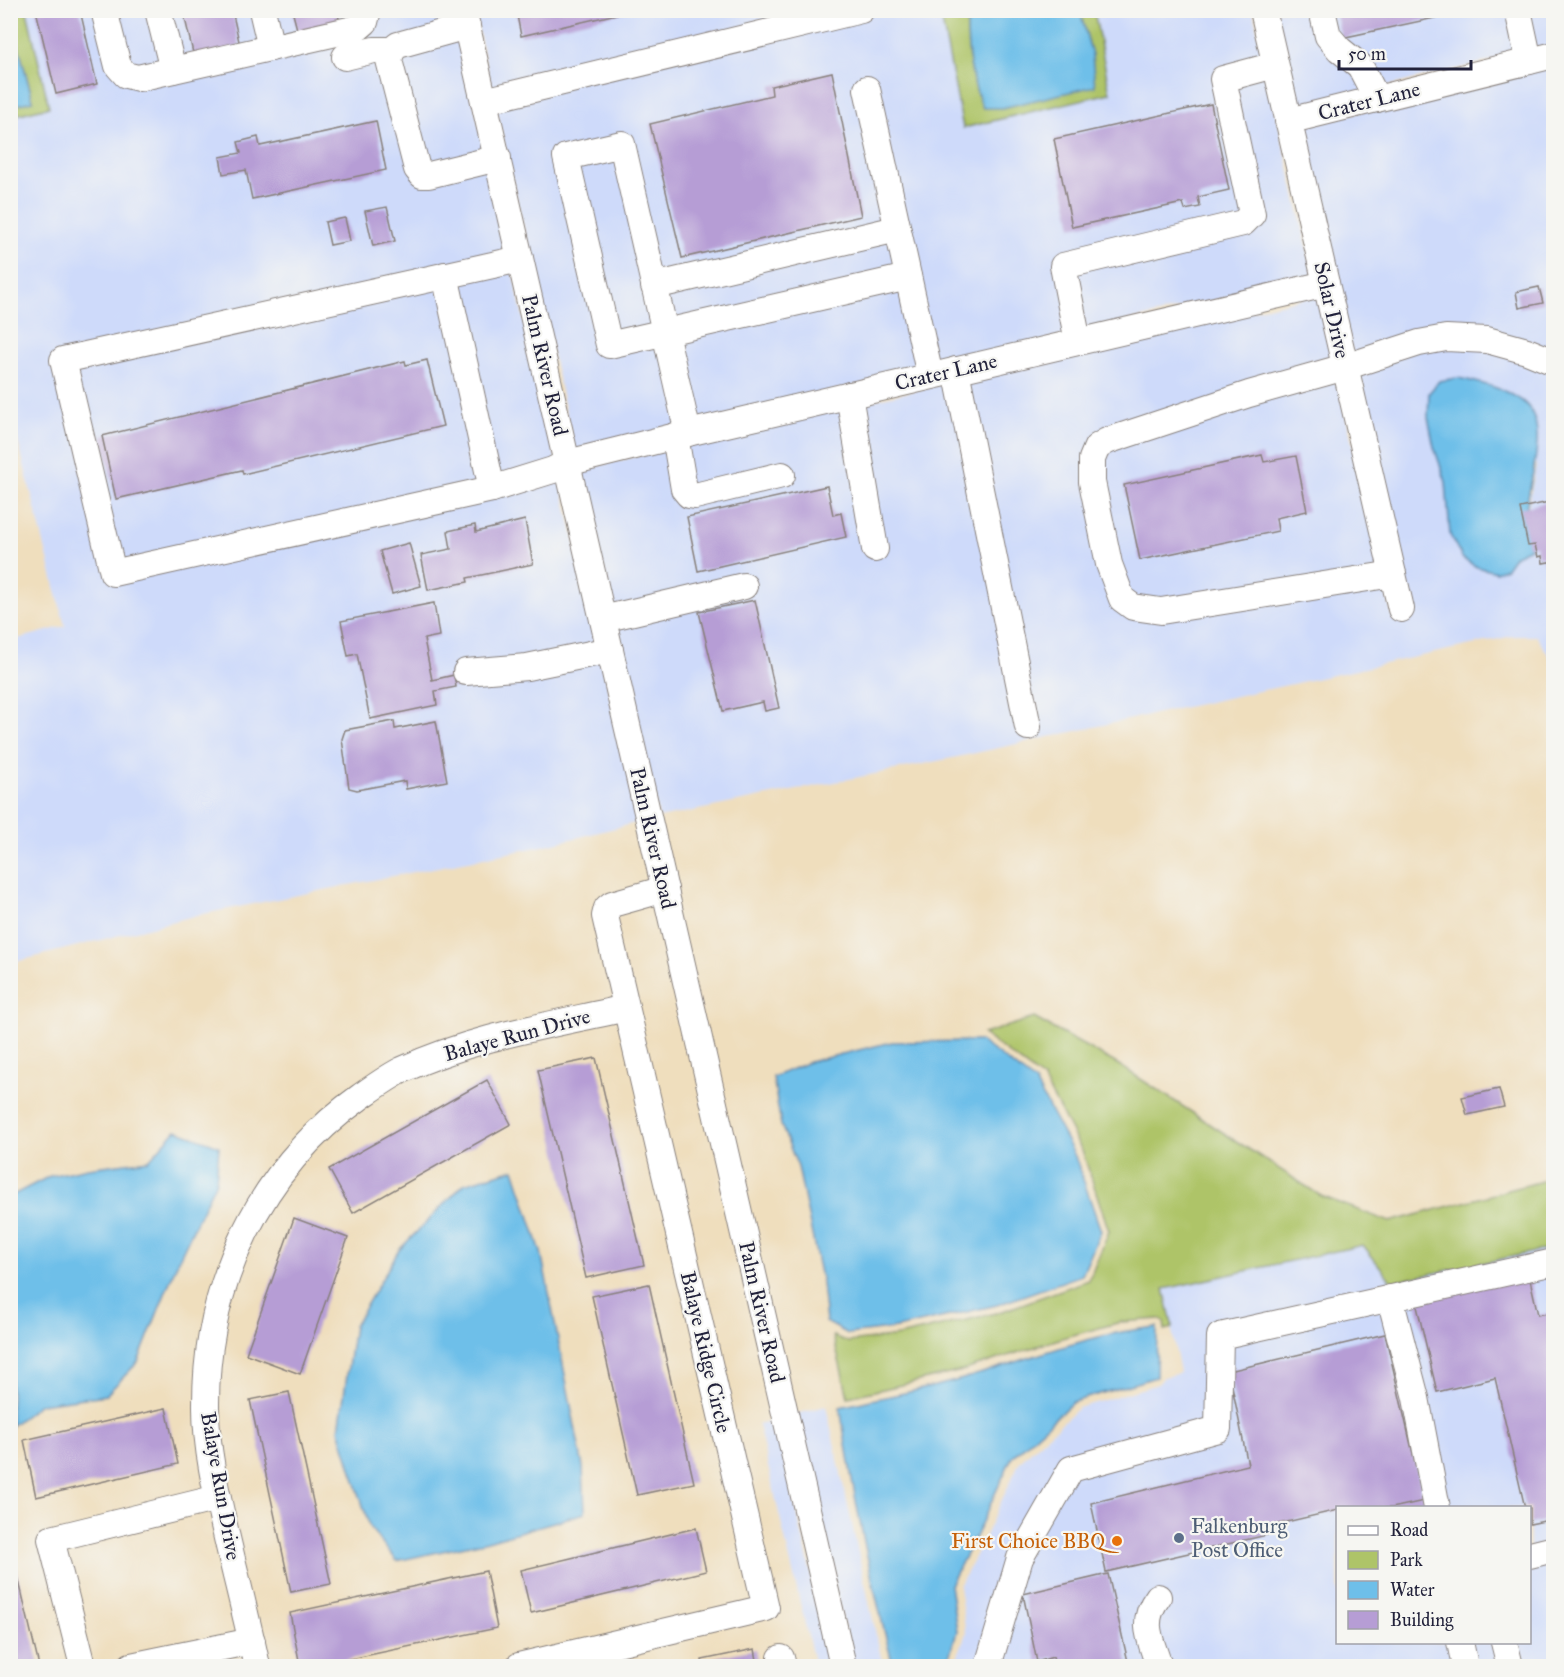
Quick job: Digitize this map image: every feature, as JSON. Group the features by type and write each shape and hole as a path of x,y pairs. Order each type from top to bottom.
{"street":[{"path":"104,10 118,66 126,75 138,78 358,28 365,22 368,10"},
{"path":"158,10 172,70"},
{"path":"262,10 271,48"},
{"path":"484,101 861,10"},
{"name":"Solar Drive","path":"1263,10 1401,609"},
{"path":"1322,10 1328,36 1339,49 1360,66 1377,99"},
{"path":"1518,10 1529,61"},
{"path":"465,18 398,45 392,50 389,60 417,169 422,175 498,158"},
{"name":"Palm River Road","path":"465,18 843,1666"},
{"path":"345,57 374,50 392,50"},
{"name":"Crater Lane","path":"1288,121 1554,55"},
{"path":"1078,342 1063,266 1243,223 1252,214 1223,79 1275,65"},
{"path":"867,89 930,376"},
{"path":"782,476 695,496 689,495 684,489 682,435 665,334 622,144 566,157 609,345 665,334 908,277"},
{"path":"654,286 897,229"},
{"path":"492,489 445,275 520,259"},
{"name":"Crater Lane","path":"445,275 63,360 113,573 492,489 567,464 682,435 1326,284"},
{"path":"1393,574 1151,611 1133,607 1122,599 1109,564 1092,482 1092,459 1096,447 1107,441 1249,394 1419,343 1446,338 1487,340 1527,351 1554,362"},
{"path":"956,370 1028,727"},
{"path":"849,395 874,549"},
{"path":"603,619 744,586"},
{"path":"466,672 527,667 610,650"},
{"name":"Balaye Ridge Circle","path":"519,1666 766,1608 605,916 607,908 618,902 665,889"},
{"name":"Balaye Run Drive","path":"257,1666 218,1498 206,1408 213,1328 222,1289 235,1254 270,1188 300,1150 334,1116 400,1071 445,1052 491,1038 626,1008"},
{"path":"988,1666 1020,1558 1071,1469 1218,1429 1220,1336 1554,1262"},
{"path":"1390,1298 1416,1398 1437,1506"},
{"path":"82,1666 51,1539 218,1498"},
{"path":"1531,1555 1554,1549"},
{"path":"1158,1597 1150,1609 1147,1623 1160,1666"},
{"path":"131,1666 252,1641"},
{"path":"1460,1644 1465,1666"},
{"path":"1504,1644 1510,1666"}],"shaded area":[{"path":"27,11 453,11 639,822 543,846 198,915 11,963 10,641 65,626 11,414 11,116 49,107"},
{"path":"474,11 940,11 963,127 1110,93 1094,11 1253,11 1314,277 575,452"},
{"path":"1274,11 1553,11 1553,45 1296,109"},
{"path":"1553,64 1553,662 1536,636 1512,636 957,757 659,818 579,470 1318,295 1393,620 1412,615 1300,127","holes":["1536,427 1536,466 1525,522 1530,548 1515,555 1450,535 1446,482 1434,447"]},
{"path":"1363,1245 1392,1282 1553,1248 1553,1666 954,1666 966,1633 959,1586 1020,1461 1078,1408 1158,1384 1164,1377 1180,1373 1164,1289"},
{"path":"826,1406 883,1666 853,1666 796,1414"},
{"path":"776,1420 832,1666 815,1666 758,1424"}],"green space":[{"path":"11,11 27,11 49,107 11,116 10,106 33,100"},
{"path":"940,11 1016,11 967,24 970,67 983,108 1094,86 1092,55 1080,11 1094,11 1110,93 963,128"},
{"path":"1034,1018 1119,1065 1321,1196 1390,1222 1553,1178 1553,1248 1392,1282 1363,1245 1164,1289 1173,1328 1165,1330 1164,1322 1159,1319 1121,1322 1062,1338 962,1371 848,1397 833,1336 848,1342 899,1336 1000,1312 1089,1280 1109,1231 1083,1153 1043,1079 983,1034"}],"water":[{"path":"1016,11 1080,11 1092,55 1095,86 1002,108 983,108 975,88 971,67 967,24"},
{"path":"11,18 33,101 10,106"},
{"path":"1459,378 1505,391 1519,399 1530,409 1536,423 1536,456 1525,521 1530,548 1515,555 1506,568 1496,572 1477,567 1463,559 1450,535 1446,482 1434,447 1428,417 1429,393 1439,381"},
{"path":"980,1041 1035,1082 1075,1156 1101,1231 1082,1275 997,1305 897,1328 848,1334 826,1322 822,1283 798,1167 781,1125 773,1077 809,1062 892,1042"},
{"path":"176,1130 219,1146 216,1181 178,1261 138,1362 106,1395 40,1404 11,1426 11,1196 50,1176 88,1168 149,1160"},
{"path":"514,1169 541,1252 583,1467 585,1513 484,1542 397,1561 370,1528 339,1430 354,1326 399,1250 464,1184"},
{"path":"1157,1327 1156,1377 1073,1402 1012,1457 950,1585 957,1631 946,1666 893,1666 863,1537 840,1407 951,1382 1084,1341"}],"building":[{"path":"36,10 80,10 97,84 56,94"},
{"path":"183,10 232,10 240,46 194,57"},
{"path":"292,10 337,10 340,23 298,33"},
{"path":"516,10 630,10 630,11 521,36"},
{"path":"1335,10 1448,10 1449,15 1341,38"},
{"path":"832,72 861,216 682,258 650,124 772,95 771,86"},
{"path":"1211,104 1229,190 1198,197 1200,207 1185,210 1183,203 1072,227 1054,139"},
{"path":"376,121 386,170 252,199 246,170 223,174 220,157 241,153 238,142 258,137 260,146"},
{"path":"387,207 395,241 373,246 365,211"},
{"path":"345,218 350,241 330,245 325,222"},
{"path":"1539,287 1543,303 1519,308 1516,292"},
{"path":"427,360 443,426 243,474 242,470 116,499 102,436 405,361 406,365"},
{"path":"1262,455 1264,462 1296,456 1307,511 1276,518 1278,531 1140,560 1124,485"},
{"path":"827,486 833,515 841,513 846,537 698,571 687,517"},
{"path":"1554,501 1554,561 1543,563 1542,556 1538,557 1535,545 1528,546 1520,508"},
{"path":"525,520 533,564 467,578 468,582 428,590 421,555 451,549 448,531 475,525 476,532"},
{"path":"409,543 421,586 392,594 380,551"},
{"path":"755,600 779,708 765,711 763,702 723,711 699,612"},
{"path":"434,603 439,636 424,639 432,680 454,675 456,687 435,691 437,705 370,719 357,654 348,656 341,621"},
{"path":"394,721 395,729 436,721 447,781 406,789 405,781 357,790 349,788 342,739 345,730"},
{"path":"596,1058 644,1265 586,1278 538,1070"},
{"path":"487,1080 511,1124 353,1213 329,1169"},
{"path":"1499,1089 1504,1107 1467,1115 1462,1097"},
{"path":"294,1218 348,1238 300,1374 246,1354"},
{"path":"1529,1275 1538,1315 1554,1312 1554,1519 1531,1524 1531,1506 1525,1506 1495,1378 1437,1392 1416,1302"},
{"path":"649,1284 694,1483 637,1495 592,1296"},
{"path":"1385,1334 1424,1501 1401,1506 1336,1506 1336,1510 1265,1527 1267,1535 1106,1572 1091,1503 1248,1465 1229,1371"},
{"path":"289,1392 331,1584 291,1592 250,1400"},
{"path":"166,1408 178,1464 36,1497 24,1440"},
{"path":"696,1528 706,1571 531,1613 521,1570"},
{"path":"11,1547 39,1666 10,1666"},
{"path":"486,1571 497,1628 317,1666 300,1666 290,1613"},
{"path":"1108,1574 1129,1666 1055,1666 1053,1657 1037,1662 1023,1594"},
{"path":"755,1649 758,1666 703,1666 702,1660"}],"place":[{"name":"Falkenburg Post Office","path":"1179,1538"},
{"name":"First Choice BBQ","path":"1117,1541"}]}
